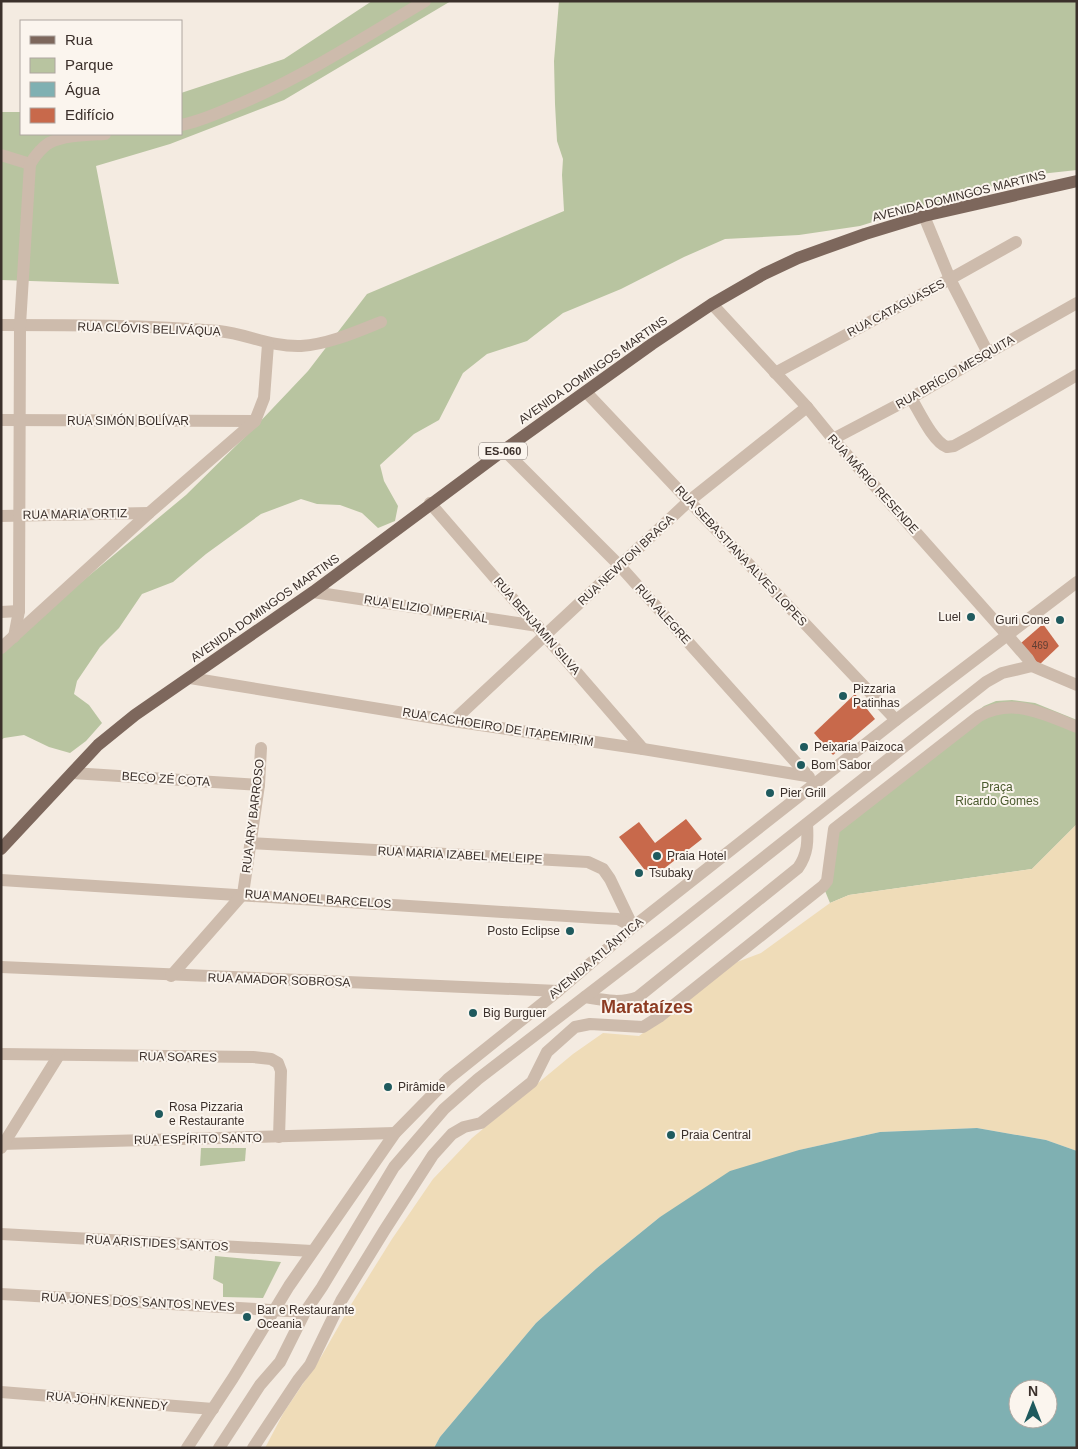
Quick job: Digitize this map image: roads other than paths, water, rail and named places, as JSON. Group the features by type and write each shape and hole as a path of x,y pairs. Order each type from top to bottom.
{"main road":[{"name":"AVENIDA DOMINGOS MARTINS","path":"1,849 98,745 135,715 314,592 430,503 652,344 712,304 764,274 798,258 865,234 924,216 1077,181"}],"street":[{"path":"182,125 220,112 273,89 425,1"},
{"path":"14,637 19,612 20,325 30,164 37,153 48,143 61,139 96,135"},
{"path":"1,155 30,164"},
{"path":"924,216 950,280 988,352"},
{"name":"RUA CATAGUASES","path":"775,373 950,280 1016,242"},
{"name":"RUA BRÍCIO MESQUITA","path":"833,439 911,398 988,352 1077,303"},
{"name":"RUA MÁRIO RESENDE","path":"712,304 807,407 833,439 1028,659 1032,666"},
{"name":"RUA CLÓVIS BELIVÁQUA","path":"1,325 163,328 221,332 268,344 301,346 335,340 381,322"},
{"path":"1,648 149,513 255,421 264,398 268,344"},
{"path":"911,398 934,435 943,446 947,447 954,446 974,436 1077,375"},
{"name":"RUA SEBASTIANA ALVES LOPES","path":"586,392 896,720"},
{"name":"RUA NEWTON BRAGA","path":"453,721 541,631 620,566 689,501 807,407"},
{"name":"RUA SIMÓN BOLÍVAR","path":"1,420 255,421"},
{"name":"RUA ALEGRE","path":"504,450 620,566 812,780"},
{"name":"RUA BENJAMIN SILVA","path":"430,503 643,749"},
{"name":"RUA MARIA ORTIZ","path":"1,516 149,513"},
{"name":"AVENIDA ATLÂNTICA","path":"188,1448 312,1252 395,1133 448,1079 558,991 812,780 896,720 1077,582"},
{"name":"RUA ELIZIO IMPERIAL","path":"314,592 541,631"},
{"path":"1,612 19,612"},
{"path":"1032,666 1077,685"},
{"name":"AVENIDA ATLÂNTICA","path":"219,1448 260,1385 280,1362 305,1312 394,1167 444,1109 478,1079 986,682 1002,673 1032,666"},
{"name":"RUA CACHOEIRO DE ITAPEMIRIM","path":"190,678 453,721 643,749 812,780"},
{"path":"253,1448 310,1365 341,1301 384,1231 433,1155 452,1134 464,1127 481,1123 532,1082 547,1052 575,1027 590,1024 643,1027 823,886 827,881 834,829 979,716 998,708 1022,707 1042,713 1077,728"},
{"name":"RUA ARY BARROSO","path":"243,894 259,785 261,748"},
{"name":"BECO ZÉ COTA","path":"72,773 259,785"},
{"path":"585,997 616,1001 628,1001 638,997 798,868 806,855 808,838 806,824"},
{"name":"RUA MARIA IZABEL MELEIPE","path":"250,843 588,862 603,868 633,927"},
{"name":"RUA MANOEL BARCELOS","path":"1,880 598,918 618,920 633,927"},
{"path":"171,976 243,894"},
{"name":"RUA AMADOR SOBROSA","path":"1,967 171,976 558,991"},
{"name":"RUA SOARES","path":"1,1054 253,1057 275,1061 278,1063 281,1071 279,1137"},
{"path":"2,1145 59,1055"},
{"name":"RUA ESPÍRITO SANTO","path":"2,1145 395,1133"},
{"name":"RUA ARISTIDES SANTOS","path":"1,1234 312,1252"},
{"name":"RUA JONES DOS SANTOS NEVES","path":"1,1294 305,1312"},
{"name":"RUA JOHN KENNEDY","path":"1,1392 213,1409"}],"water":[{"path":"977,1128 1046,1140 1077,1151 1077,1448 434,1448 440,1437 536,1323 597,1268 660,1217 730,1171 799,1150 880,1132"}],"place":[{"name":"Luel","path":"971,617"},
{"name":"Guri Cone","path":"1060,620"},
{"name":"Pizzaria Patinhas","path":"843,696"},
{"name":"Peixaria Paizoca","path":"804,747"},
{"name":"Bom Sabor","path":"801,765"},
{"name":"Pier Grill","path":"770,793"},
{"name":"Praia Hotel","path":"657,856"},
{"name":"Tsubaky","path":"639,873"},
{"name":"Posto Eclipse","path":"570,931"},
{"name":"Big Burguer","path":"473,1013"},
{"name":"Pirâmide","path":"388,1087"},
{"name":"Rosa Pizzaria e Restaurante","path":"159,1114"},
{"name":"Praia Central","path":"671,1135"},
{"name":"Bar e Restaurante Oceania","path":"247,1317"}],"district":[{"name":"Marataízes","path":"647,1007"}],"park label":[{"name":"Praça Ricardo Gomes","path":"997,794"}]}
